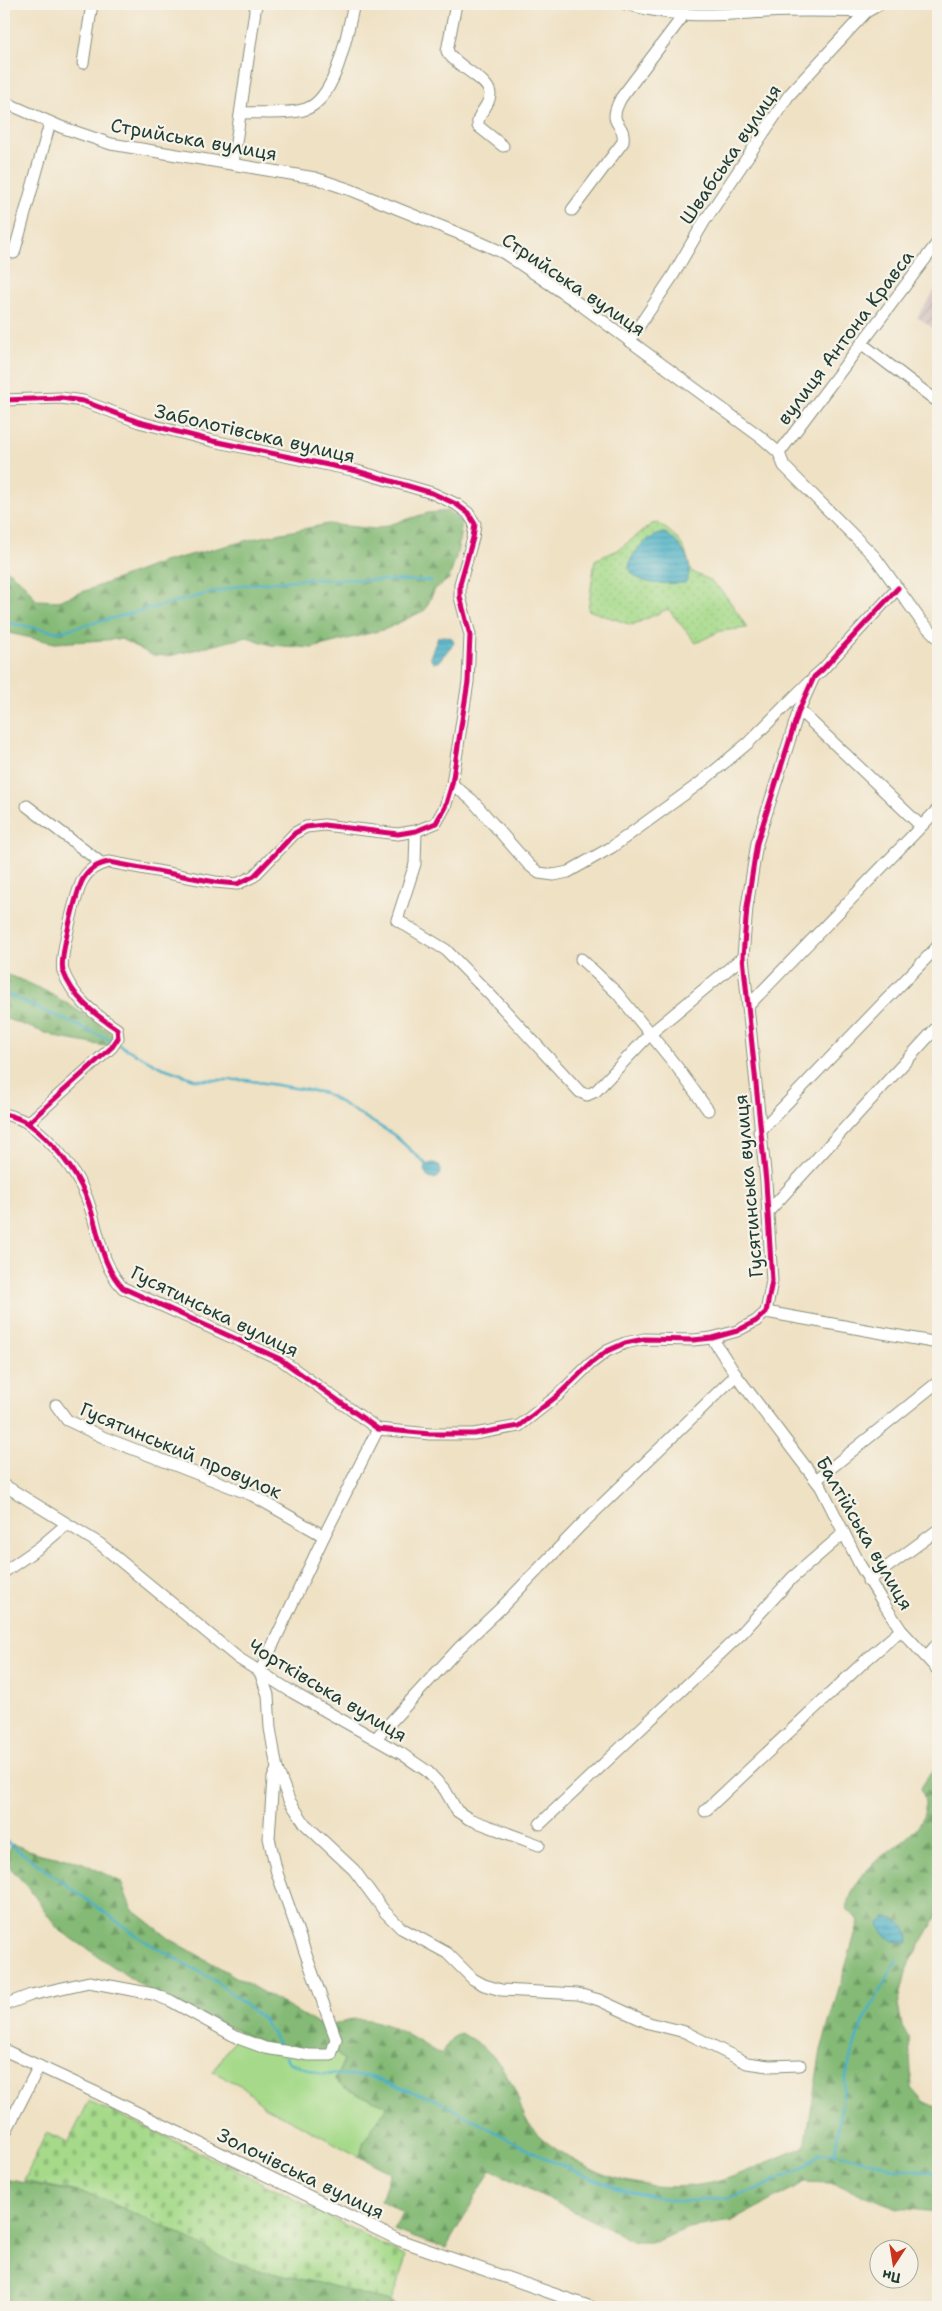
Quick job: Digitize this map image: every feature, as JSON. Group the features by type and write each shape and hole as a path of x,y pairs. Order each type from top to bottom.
{"street":[{"path":"83,63 92,4"},
{"path":"233,163 256,4"},
{"path":"241,113 298,111 314,104 322,97 338,65 354,4"},
{"path":"456,4 448,51 458,65 484,82 488,89 488,103 479,115 478,126 503,146"},
{"path":"626,4 683,16 719,16 766,8 866,12"},
{"name":"Швабська вулиця","path":"628,341 672,277 704,222 789,96 866,12 880,4"},
{"path":"572,210 623,142 624,136 614,119 614,114 621,98 683,16"},
{"name":"Стрийська вулиця","path":"4,102 50,123 111,144 314,178 351,190 504,253 581,305 779,453 784,466 875,557 921,621 938,638"},
{"path":"4,250 14,253 50,123"},
{"name":"вулиця Антона Кравса","path":"779,453 938,242"},
{"path":"862,344 938,402"},
{"name":"Заболотівська вулиця","path":"4,400 61,398 83,401 148,424 213,441 367,474 432,493 456,504 468,513 475,524 460,584 460,597 470,635 468,682 452,784"},
{"path":"28,1123 115,1043 117,1029 79,999 70,987 62,968 62,955 82,882 92,869 101,863 109,862 215,882 237,884 254,876 295,833 306,827 324,825 398,834 416,832 436,823 445,807 452,784 472,800 529,865 539,873 554,875 568,872 612,847 700,783 748,743 822,670 898,588"},
{"name":"Гусятинська вулиця","path":"4,1114 28,1123 66,1163 86,1196 102,1252 113,1278 123,1288 280,1359 378,1428 447,1435 474,1434 519,1426 557,1396 590,1364 607,1351 625,1343 644,1339 694,1340 712,1338 737,1331 756,1321 766,1312 772,1280 768,1212 743,958 747,907 757,843 799,710 814,677"},
{"path":"799,710 921,826"},
{"path":"27,806 101,863"},
{"path":"748,1006 938,809"},
{"path":"416,832 415,864 397,920 446,950 580,1092 587,1095 596,1091 650,1034 743,958"},
{"path":"759,1132 938,946"},
{"path":"581,959 617,993 677,1067 708,1110"},
{"path":"768,1212 938,1026"},
{"path":"766,1312 938,1343"},
{"name":"Балтійська вулиця","path":"712,1338 736,1375 816,1480 834,1509 868,1581 901,1630 938,1670"},
{"path":"376,1738 460,1648 581,1525 736,1375"},
{"path":"816,1480 938,1382"},
{"name":"Гусятинський провулок","path":"56,1405 67,1420 114,1441 252,1495 324,1536"},
{"path":"378,1428 324,1536 260,1672 268,1696 270,1728 277,1769 288,1800 305,1824 354,1870 385,1912 401,1928 448,1953 473,1978 501,1990 578,1994 592,1998 648,2023 685,2032 747,2063 769,2066 800,2065"},
{"name":"Чортківська вулиця","path":"4,1485 100,1544 238,1658 292,1692 376,1738 427,1771 445,1790 457,1811 469,1819 539,1845"},
{"path":"4,1572 40,1547 67,1524"},
{"path":"868,1581 938,1530"},
{"path":"540,1824 741,1634 792,1578 844,1533"},
{"path":"705,1811 866,1660 901,1630"},
{"path":"926,1656 938,1643"},
{"path":"4,2005 31,1995 89,1982 153,1994 185,2008 238,2038 276,2050 332,2055 336,2039 277,1873 269,1838 273,1778 277,1769"},
{"name":"Золочівська вулиця","path":"4,2050 117,2102 399,2240 591,2307"},
{"path":"4,2135 39,2066"}],"shaded area":[{"path":"938,286 938,332 917,317"}],"green space":[{"path":"449,511 462,523 457,554 449,579 435,589 425,610 386,629 312,648 271,645 247,637 169,656 152,655 121,639 55,643 4,632 4,567 25,585 36,600 58,601 163,562 257,538 328,524 375,529 428,513"},
{"path":"658,523 680,542 690,569 711,581 722,591 747,628 720,631 696,643 668,609 632,625 588,610 595,560 618,550 652,524"},
{"path":"4,974 49,993 117,1037 110,1047 60,1038 4,1018"},
{"path":"938,1766 938,1914 907,1968 898,2005 902,2026 909,2038 912,2088 924,2102 938,2108 938,2212 898,2208 830,2183 805,2182 732,2221 688,2228 655,2242 635,2242 491,2170 446,2248 394,2230 402,2212 381,2200 390,2172 360,2157 364,2141 387,2106 343,2088 335,2080 344,2060 332,2050 305,2052 266,2044 148,1990 58,1929 28,1887 4,1861 12,1844 40,1854 81,1862 121,1882 131,1908 170,1939 316,2023 329,2025 357,2019 380,2023 401,2031 441,2055 452,2038 461,2033 489,2052 501,2066 512,2085 529,2124 540,2137 561,2152 583,2165 619,2179 638,2184 678,2187 716,2182 805,2147 821,2050 859,1921 847,1909 850,1896 868,1869 920,1824 924,1814 925,1802 921,1788 928,1776","holes":["888,1917 892,1918 906,1930 909,1937 905,1943 894,1940"]},
{"path":"239,2032 266,2044 332,2050 344,2060 335,2080 343,2088 388,2106 364,2141 360,2157 266,2107 240,2085 213,2072"},
{"path":"89,2101 249,2176 406,2257 391,2302 329,2285 266,2272 229,2261 172,2230 93,2195 24,2181 46,2133 68,2143"},
{"path":"4,2179 93,2195 172,2230 229,2261 266,2272 329,2285 391,2302 397,2307 4,2307"}],"water":[{"path":"665,533 676,542 686,555 689,569 685,583 661,584 646,582 639,579 629,568 633,556 641,545 659,534"},
{"path":"438,637 452,638 454,643 438,662 433,663 430,657"},
{"path":"433,1163 441,1171 433,1179 425,1171"},
{"path":"886,1918 900,1922 906,1929 908,1934 907,1943 897,1942 882,1932 879,1923"}],"waterway":[{"path":"4,622 58,632 242,585 308,579 431,581"},
{"path":"4,993 112,1041"},
{"path":"119,1045 161,1067 197,1080 246,1080 325,1093 394,1135 428,1166"},
{"path":"4,1840 143,1940 214,1980 264,2020 280,2047"},
{"path":"835,2153 844,2085 854,2046 868,2013 897,1960"},
{"path":"285,2056 289,2062 321,2074 368,2076 436,2100 544,2158 616,2188 680,2202 730,2197 760,2188 803,2168 819,2154 835,2153 897,2169 938,2173"}],"cycle path":[{"path":"4,400 61,398 83,401 139,422 213,441 357,471 432,493 456,504 468,513 475,524 460,584 460,597 470,635 468,682 452,784 445,807 436,823 416,831 398,834 324,825 306,827 295,833 254,876 237,884 215,882 109,862 93,868 82,881 76,899 63,953 63,971 67,981 78,997 100,1017 117,1029 118,1038 112,1047 28,1123"},
{"path":"4,1114 23,1121 38,1131 69,1166 86,1196 104,1256 115,1278 123,1288 280,1359 378,1429 430,1434 474,1434 519,1426 557,1396 590,1364 607,1351 625,1343 644,1339 693,1340 712,1338 737,1331 756,1321 766,1312 772,1281 766,1182 743,957 747,907 757,843 799,710 814,677 898,588"}]}
